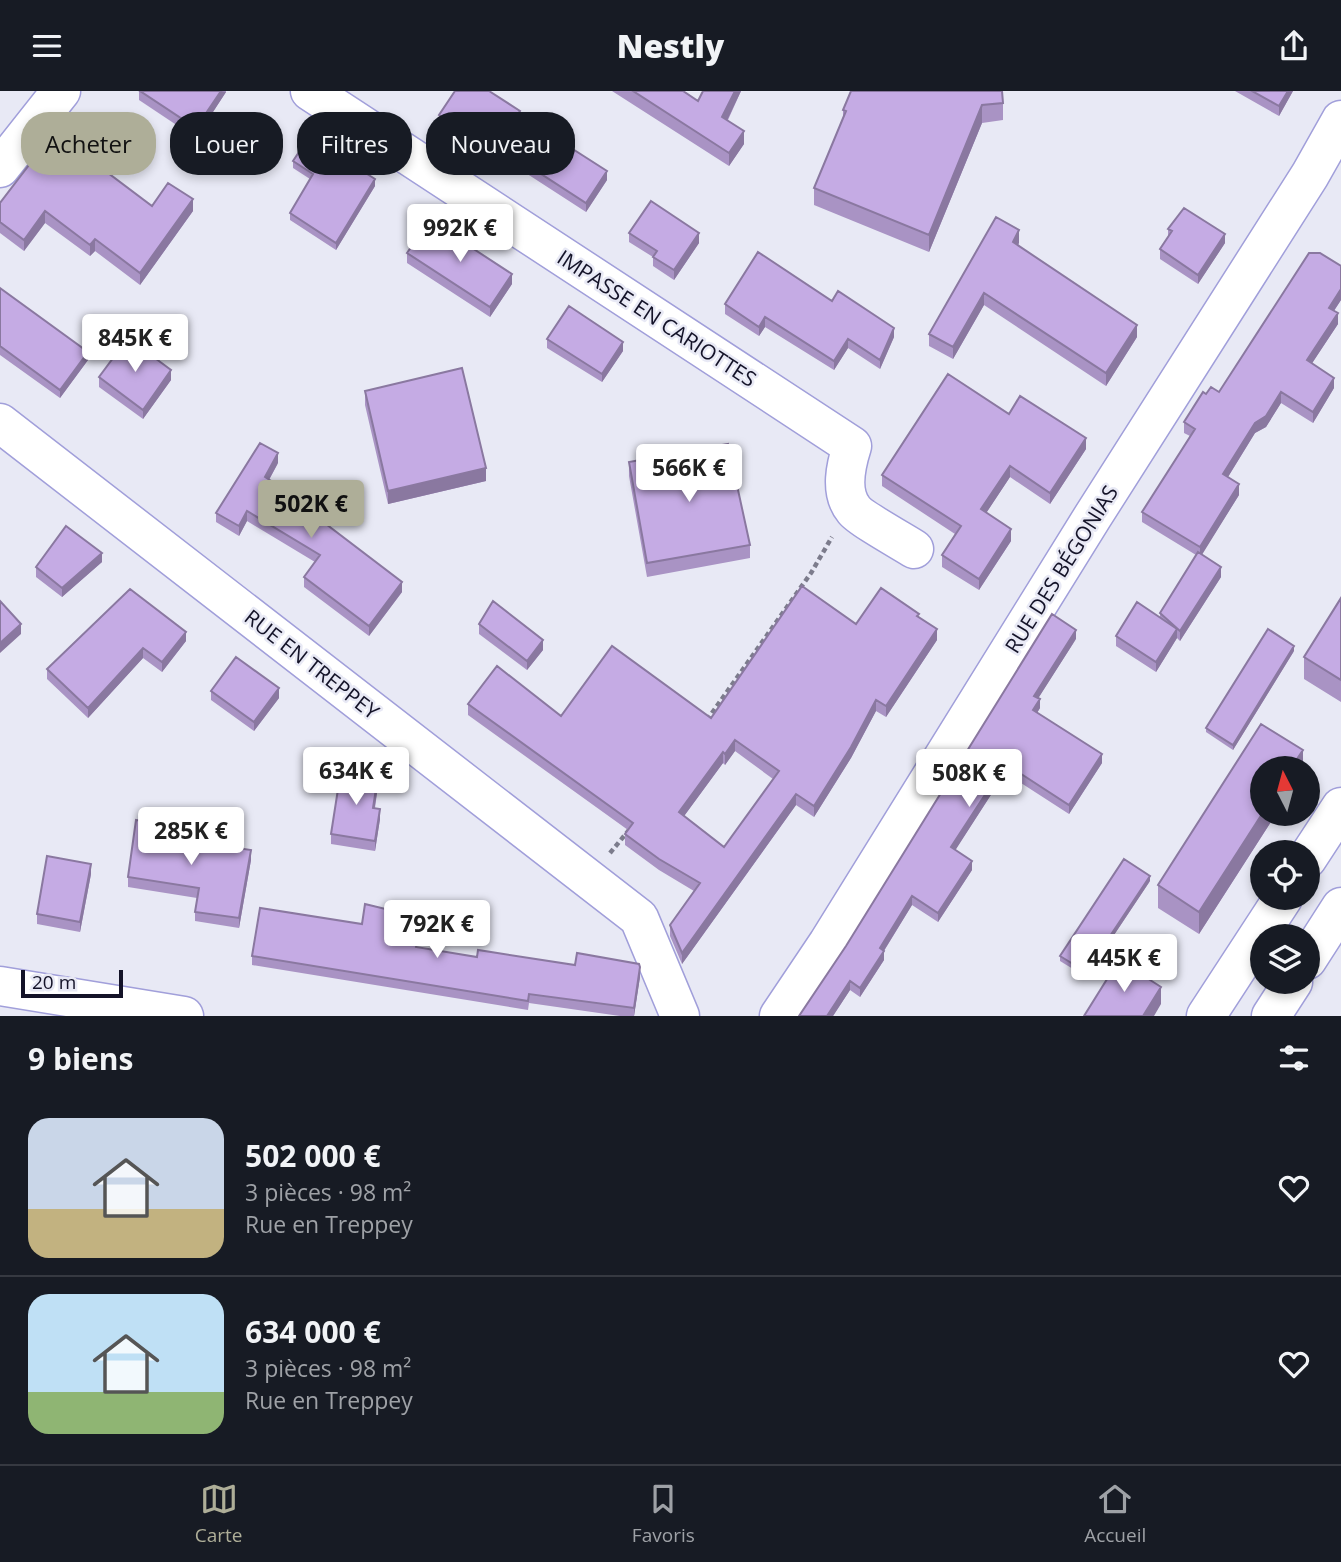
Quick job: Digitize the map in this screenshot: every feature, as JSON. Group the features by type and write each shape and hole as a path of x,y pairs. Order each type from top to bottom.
{"street":[{"path":"0,168 61,91"},
{"name":"IMPASSE EN CARIOTTES","path":"310,91 852,446 845,470 848,497"},
{"name":"RUE DES BÉGONIAS","path":"779,1016 828,943 1093,516 1310,175 1341,120"},
{"name":"RUE EN TREPPEY","path":"0,423 639,918 680,1016"},
{"path":"848,497 854,511 914,549"},
{"path":"1319,840 1341,807"},
{"path":"1320,940 1341,907"},
{"path":"1206,1016 1275,910"},
{"path":"0,986 184,1016"},
{"path":"1271,1016 1285,994"}],"path":[{"path":"699,731 811,573 836,530 848,497"},
{"path":"585,876 619,844 635,821"}],"building":[{"path":"140,91 221,91 207,112 172,112"},
{"path":"455,91 489,91 520,111 519,112 441,112"},
{"path":"633,91 683,91 698,101 703,91 735,91 722,117 744,131 729,153"},
{"path":"851,91 1002,91 1003,103 982,105 929,235 814,188 846,111 843,110"},
{"path":"1252,91 1288,91 1279,106"},
{"path":"575,151 607,171 586,203 543,175 575,175"},
{"path":"21,175 111,175 152,206 168,183 193,199 140,273 95,239 90,245 45,211 24,240 0,222 0,203"},
{"path":"312,175 369,175 375,179 336,243 290,213"},
{"path":"651,201 699,233 674,270 653,257 657,251 629,233"},
{"path":"1184,208 1225,234 1198,275 1160,249 1172,231 1168,229"},
{"path":"996,217 1019,230 1013,242 1137,325 1106,373 984,293 953,347 929,334"},
{"path":"429,221 464,246 466,244 512,274 490,307 407,253"},
{"path":"758,252 832,301 838,291 894,328 880,360 848,339 834,361 765,317 759,327 725,304"},
{"path":"1309,253 1320,253 1341,266 1341,289 1329,308 1338,313 1307,360 1334,378 1313,412 1281,392 1266,416 1255,423 1223,474 1239,484 1200,547 1142,512 1195,429 1184,422 1203,392 1206,394 1211,387 1219,392"},
{"path":"0,288 88,352 60,390 0,346"},
{"path":"569,306 623,342 602,374 547,339"},
{"path":"128,338 171,370 143,410 99,377"},
{"path":"462,368 486,468 388,491 365,391"},
{"path":"948,374 1009,414 1020,396 1086,438 1050,493 1010,466 981,509 1011,529 979,579 942,555 961,526 882,475"},
{"path":"260,443 278,453 265,477 303,501 301,505 402,582 369,626 304,577 320,555 247,511 239,526 216,513"},
{"path":"728,444 750,545 647,563 629,462"},
{"path":"66,526 102,553 62,588 36,567"},
{"path":"1198,552 1221,567 1180,631 1160,613"},
{"path":"802,586 856,624 881,588 937,629 886,706 876,700 851,747 814,806 796,794 682,953 670,925 700,883 659,859 625,834 633,823 468,704 497,666 561,716 612,646 711,718","holes":["735,740 779,771 724,847 679,812 723,752 725,754"]},
{"path":"130,589 186,632 162,662 143,648 88,708 47,669"},
{"path":"1341,598 1341,680 1304,657"},
{"path":"0,601 21,624 0,643"},
{"path":"493,601 543,640 527,661 479,624"},
{"path":"1137,602 1177,629 1156,662 1116,636"},
{"path":"1052,614 1076,630 1034,696 1040,699 1033,710 1102,754 1069,805 1015,770 1006,785 996,778 951,847 972,861 938,913 912,896 880,948 884,951 860,988 850,981 827,1016 799,1016 846,946"},
{"path":"1268,629 1294,646 1233,745 1206,728"},
{"path":"236,657 279,688 254,722 211,691"},
{"path":"1261,724 1303,750 1299,756 1250,756 1250,826 1254,826 1199,912 1158,885"},
{"path":"341,770 378,776 373,808 380,809 375,841 331,834"},
{"path":"136,820 173,826 172,838 251,850 239,918 195,912 199,888 128,877"},
{"path":"47,856 91,864 80,922 37,914"},
{"path":"1124,859 1150,876 1086,972 1060,956"},
{"path":"365,904 402,913 400,931 418,934 416,947 477,957 478,950 575,965 577,953 639,964 634,1008 529,994 528,1001 252,956 260,908 362,924"},
{"path":"1119,960 1161,987 1143,1016 1084,1016"}]}
